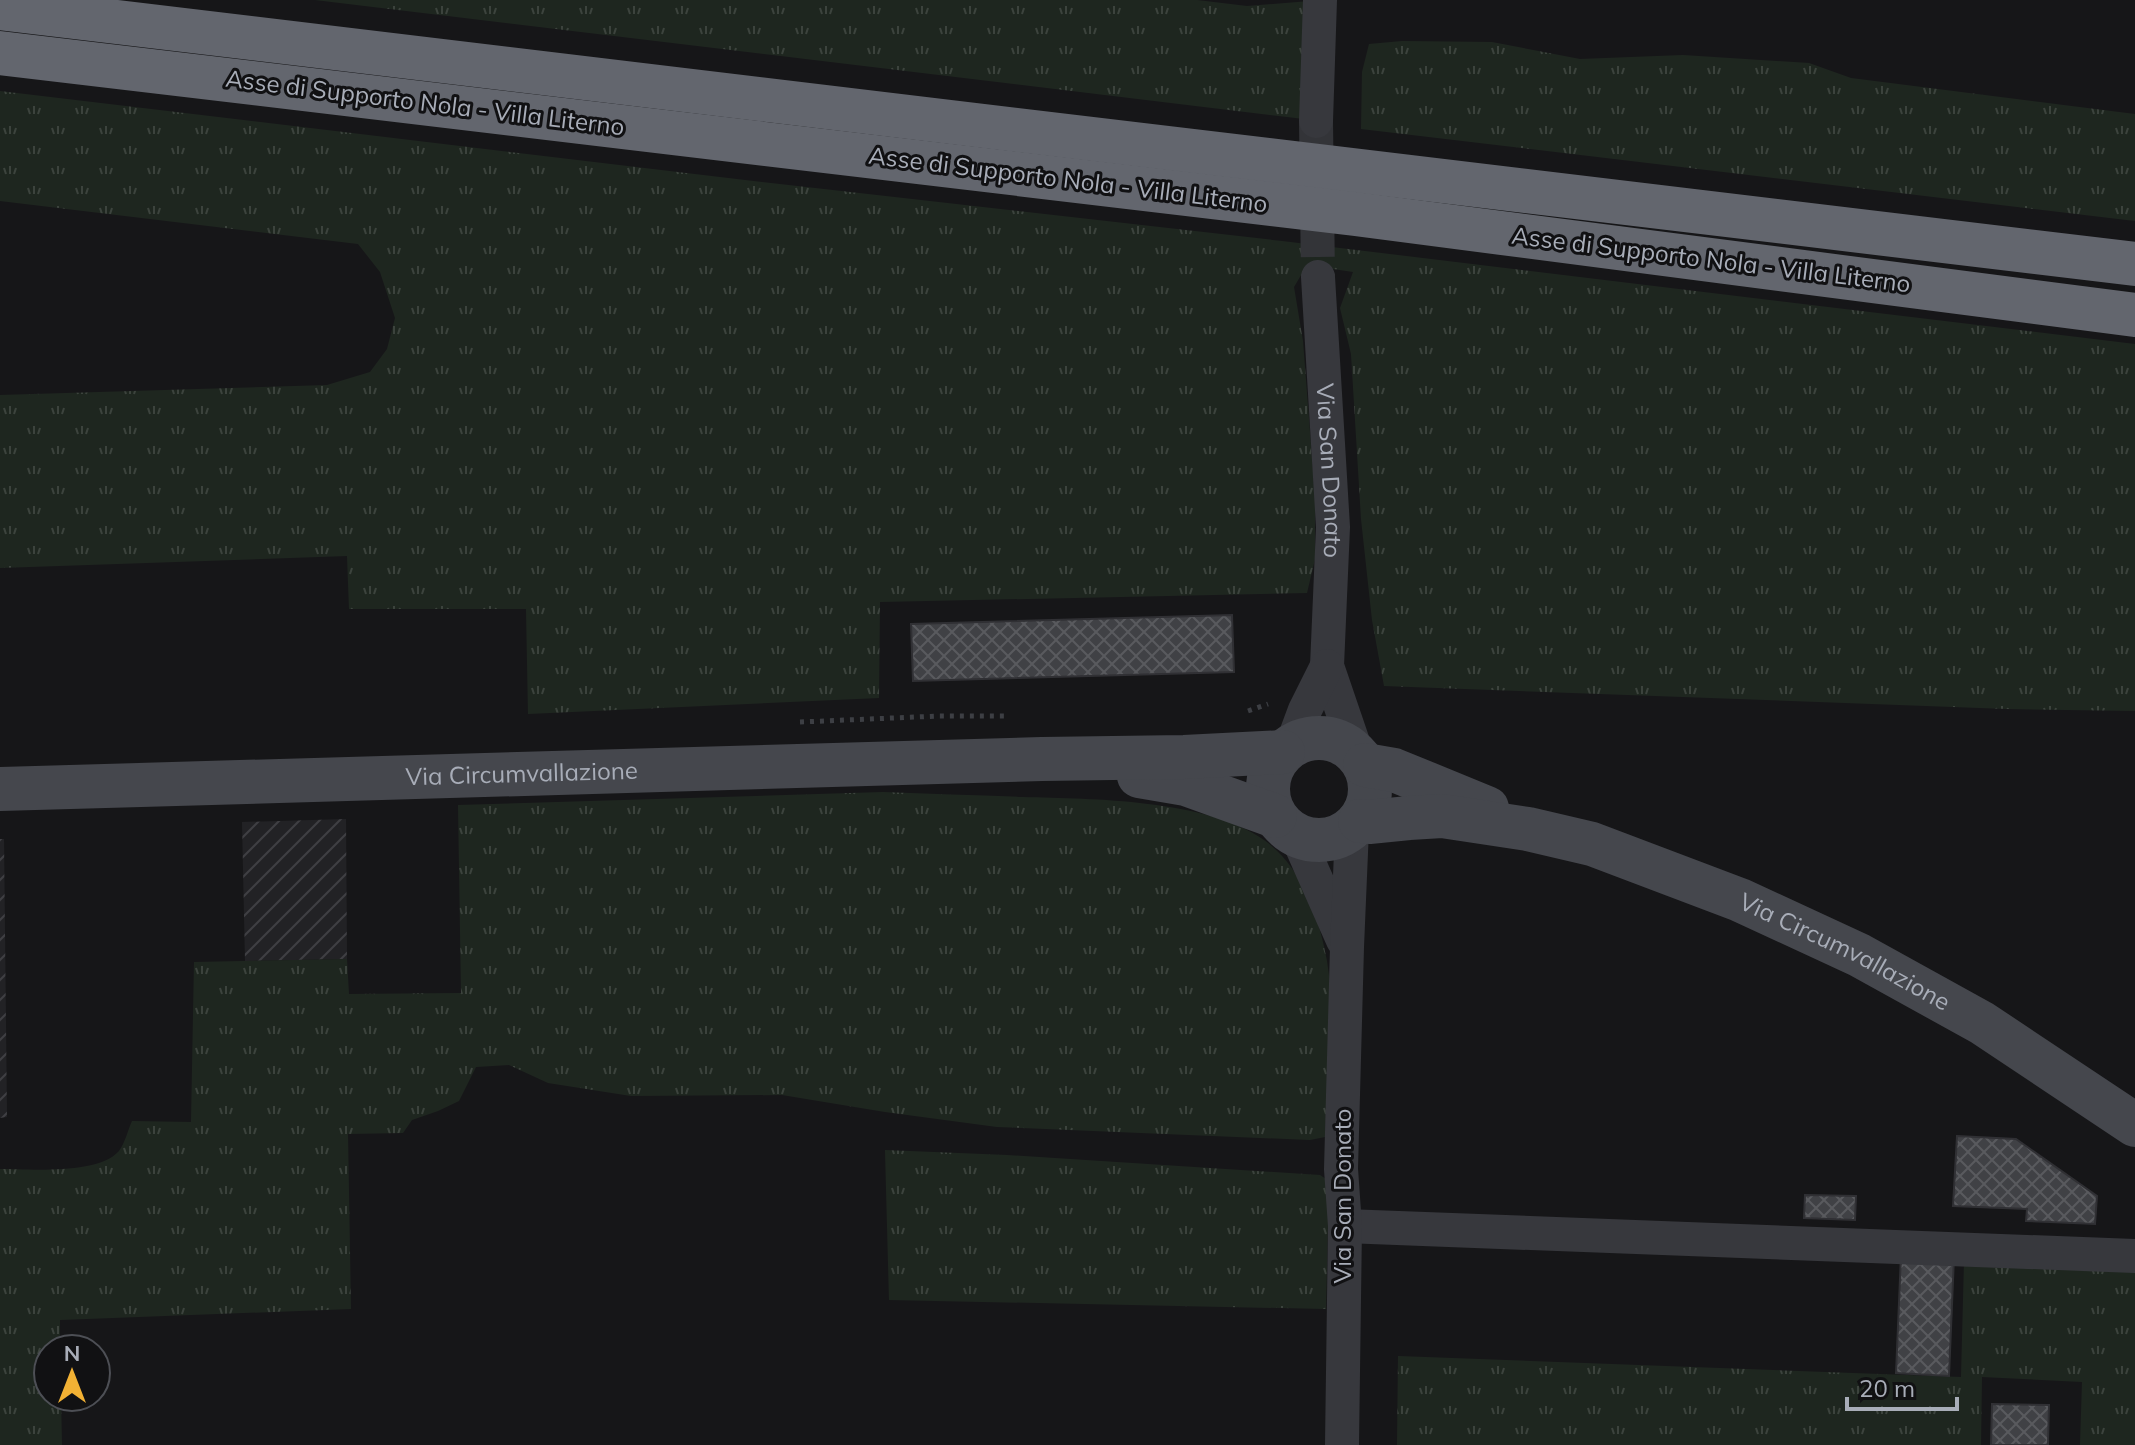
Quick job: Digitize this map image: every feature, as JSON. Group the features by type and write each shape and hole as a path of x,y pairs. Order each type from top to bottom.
{"highway":[{"name":"Asse di Supporto Nola - Villa Literno","path":"0,8 2135,264"},
{"name":"Asse di Supporto Nola - Villa Literno","path":"0,53 1355,214 2135,315"}],"main road":[{"path":"1312,738 1329,739 1344,744 1361,760 1370,779 1371,794 1368,808 1356,825 1339,837 1325,841 1310,840 1286,826 1186,784 1042,759 1184,757 1288,749 1312,738"},
{"path":"1286,826 1269,800 1268,782 1273,766 1288,749"},
{"name":"Via Circumvallazione","path":"0,789 1042,759"},
{"path":"1361,760 1482,805 1528,829"},
{"path":"1356,825 1442,816 1528,829"},
{"name":"Via Circumvallazione","path":"1528,829 1592,844 1740,900 1859,955 1982,1023 2135,1125"}],"street":[{"path":"1316,121 1320,0"},
{"name":"Via San Donato","path":"1318,277 1333,527 1327,666 1361,760"},
{"name":"Via San Donato","path":"1288,749 1327,666"},
{"name":"Via San Donato","path":"1342,1445 1345,1226 1341,1169 1347,947 1356,825"},
{"path":"1286,826 1347,947"},
{"path":"1345,1226 2135,1256"}],"shaded area":[{"path":"346,819 347,959 245,961 242,822"},
{"path":"0,839 4,839 7,1117 0,1118"}],"green space":[{"path":"315,0 1197,0 1247,6 1310,1 1304,119"},
{"path":"1402,41 1492,42 1580,59 1683,55 1809,63 1851,78 2135,114 2135,221 1361,129 1362,72 1369,44"},
{"path":"0,91 2135,344 2135,711 1384,686 1372,620 1361,519 1351,354 1340,308 1353,272 1307,265 1294,287 1303,341 1315,497 1315,559 1307,593 880,602 879,698 528,714 526,609 349,609 347,556 0,568 0,395 327,385 370,372 387,349 395,318 380,272 358,244 0,201"},
{"path":"883,792 1148,804 1212,816 1240,826 1264,840 1289,864 1307,894 1319,927 1330,982 1325,1137 1310,1140 997,1127 782,1095 631,1096 548,1083 509,1065 476,1067 459,1101 412,1120 403,1133 348,1134 351,1309 60,1320 60,1333 32,1333 32,1413 61,1413 62,1445 0,1445 0,1169 45,1170 96,1164 119,1151 132,1121 191,1122 194,962 347,959 349,994 461,993 458,805"},
{"path":"885,1150 1320,1175 1329,1181 1326,1309 889,1300"},
{"path":"1964,1262 2135,1263 2135,1445 2080,1445 2082,1382 1982,1377 1981,1445 1397,1445 1398,1356 1961,1377"}],"building":[{"path":"1232,615 1234,672 913,681 911,624"},
{"path":"1957,1136 2016,1139 2097,1196 2095,1224 2026,1221 2027,1209 1953,1206"},
{"path":"1805,1195 1856,1196 1855,1220 1804,1218"},
{"path":"1901,1255 1954,1257 1949,1376 1896,1373"},
{"path":"1992,1404 2049,1405 2048,1445 1991,1445"}],"tunnel":[{"path":"1316,121 1318,277"}]}
